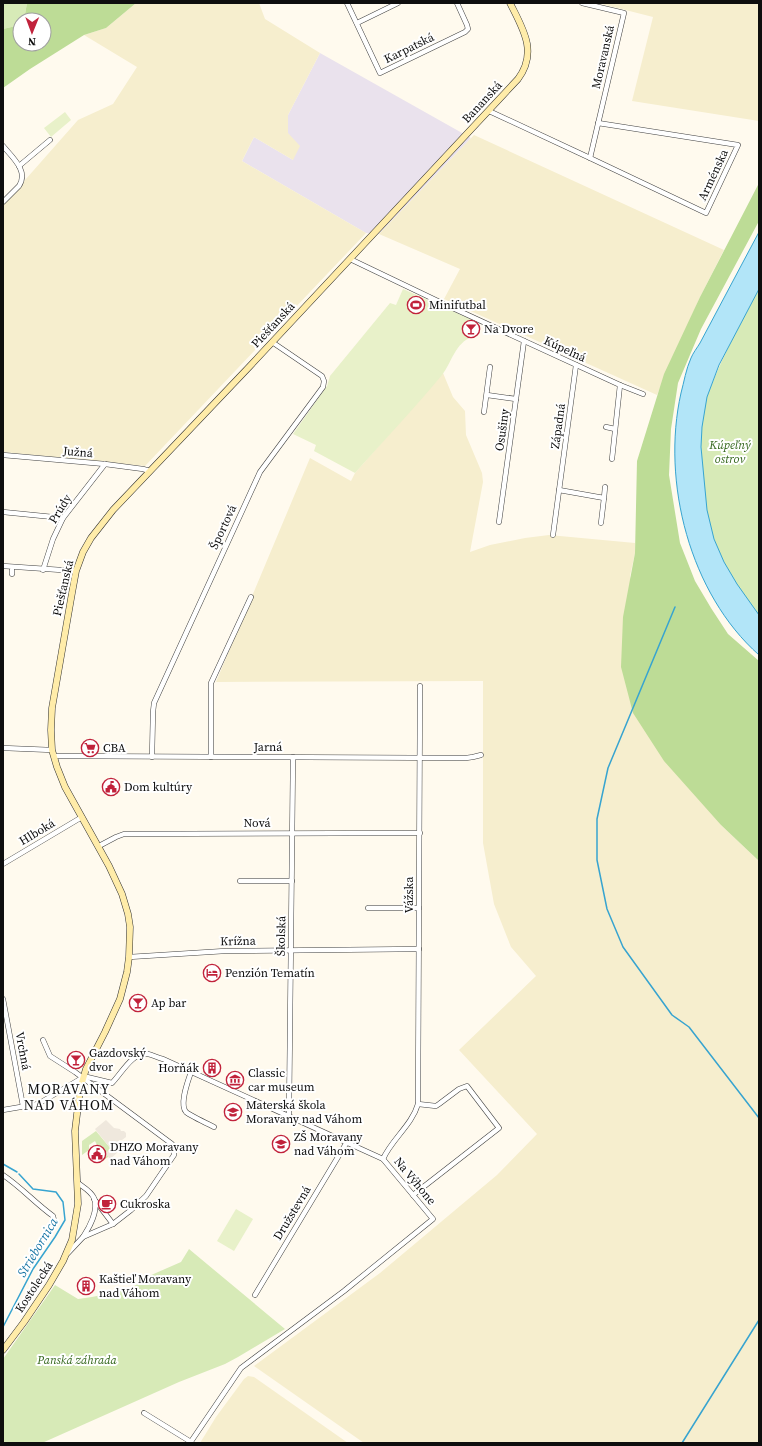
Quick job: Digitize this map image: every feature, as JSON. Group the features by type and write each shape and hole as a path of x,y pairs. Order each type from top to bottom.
{"main road":[{"name":"Bananská","path":"405,200 489,111 518,79 523,71 527,62 528,48 526,38 510,3"},
{"name":"Piešťanská","path":"82,1078 120,999 127,972 130,927 127,908 117,883 59,773 52,750 52,708 76,571 87,543 98,527 405,200"},
{"name":"Kostolecká","path":"3,1350 38,1303 67,1254 75,1225 78,1204 75,1131 77,1103 82,1078"}],"street":[{"path":"347,3 357,23 398,3"},
{"name":"Karpatská","path":"357,23 380,73 465,32 468,29 467,24 457,3"},
{"name":"Moravanská","path":"582,3 624,14 590,158"},
{"path":"489,111 590,158"},
{"name":"Arménska","path":"590,158 706,213 738,146 598,123"},
{"path":"19,166 50,140"},
{"path":"3,146 19,166 22,173 21,183 3,202"},
{"name":"Kúpeľná","path":"350,259 576,365 643,394"},
{"name":"Osušiny","path":"499,522 524,341"},
{"name":"Športová","path":"152,757 154,703 233,530 260,472 323,387 324,381 322,376 272,342"},
{"name":"Západná","path":"553,535 576,365"},
{"name":"Osušiny","path":"484,412 490,367"},
{"path":"612,459 620,385"},
{"path":"487,395 516,399"},
{"path":"606,427 615,428"},
{"name":"Južná","path":"3,455 105,464 150,471"},
{"name":"Prúdy","path":"43,570 53,539 63,518 105,464"},
{"path":"601,523 605,487"},
{"path":"559,490 604,498"},
{"path":"3,512 63,518"},
{"path":"3,566 43,570 76,571"},
{"path":"211,757 211,683 251,597"},
{"name":"Vážska","path":"383,1158 387,1149 411,1120 418,1104 420,686"},
{"path":"3,748 52,750"},
{"name":"Jarná","path":"54,756 473,758 481,755"},
{"name":"Školská","path":"289,1116 293,757"},
{"name":"Hlboká","path":"3,864 82,817"},
{"name":"Nová","path":"98,846 116,836 124,834 420,833"},
{"path":"240,881 292,881"},
{"path":"368,908 418,908"},
{"name":"Krížna","path":"128,957 225,951 419,949"},
{"name":"Vrchná","path":"3,999 23,1106"},
{"path":"3,1110 23,1106 32,1106 45,1101 82,1078 50,1056 43,1040"},
{"name":"Na Výhone","path":"82,1078 87,1077 112,1083 130,1062 142,1054 163,1059 383,1158 433,1219 344,1291 241,1368 191,1443"},
{"path":"191,1072 185,1092 184,1106 186,1112 214,1127"},
{"name":"Kostolecká","path":"82,1078 172,1144 174,1148 174,1155 146,1196 113,1224 83,1237"},
{"path":"413,1195 499,1128 468,1086 459,1089 439,1104 418,1104"},
{"name":"Družstevná","path":"255,1295 347,1142"},
{"path":"3,1175 53,1216 54,1220 25,1269"},
{"path":"78,1183 86,1188 113,1224"},
{"name":"Kostolecká","path":"67,1254 83,1237 91,1225 94,1211 94,1199"},
{"path":"144,1413 191,1443"}],"shaded area":[{"path":"136,3 259,3 265,19 320,53 288,115 288,133 300,146 293,160 254,137 242,161 366,233 145,466 3,452 3,205 78,120 113,104 137,67 84,35 106,28"},
{"path":"598,3 759,3 759,121 632,101 653,17"},
{"path":"320,53 471,138 379,234 366,233 242,161 254,137 293,160 288,133 288,115"},
{"path":"474,135 724,250 700,297 657,395 444,299 460,269 379,234"},
{"path":"443,373 453,397 465,411 466,435 482,473 483,482 470,552 490,545 549,535 635,543 635,553 630,576 721,825 759,861 759,1443 364,1443 254,1366 380,1273 497,1175 537,1134 459,1050 536,976 511,947 494,904 483,843 483,681 216,682 310,458 351,481 355,473"},
{"path":"106,1120 114,1128 120,1129 126,1133 126,1137 119,1140 117,1149 119,1151 110,1159 105,1153 111,1149 95,1129"},
{"path":"248,1376 254,1377 348,1443 200,1443 216,1417 244,1379"}],"green space":[{"path":"3,3 27,3 25,12 12,12 12,27 3,29"},
{"path":"27,3 136,3 106,28 84,35 3,88 3,29 12,27 12,52 52,52 52,12 25,12"},
{"path":"65,112 71,120 51,137 44,128"},
{"path":"759,183 759,221 701,329 678,383 671,429 669,475 680,543 695,581 728,634 759,661 759,861 721,825 664,761 633,713 621,667 623,617 635,553 637,461 664,374 700,297"},
{"path":"403,289 477,322 478,324 472,337 466,340 454,353 442,375 355,473 314,451 316,445 293,434 327,386 330,376 390,303 396,305"},
{"name":"Kúpeľný ostrov","path":"759,289 759,615 734,579 714,539 703,489 701,450 703,413 706,398 728,348"},
{"path":"96,1131 111,1149 108,1157 99,1163 97,1160 105,1153 101,1148 99,1149 95,1141 89,1145 89,1150 82,1155 82,1141"},
{"path":"236,1209 253,1219 234,1251 217,1241"},
{"name":"Panská záhrada","path":"189,1249 285,1329 225,1364 179,1382 42,1443 3,1443 3,1359 55,1285 78,1299 130,1289 149,1276 181,1262"}],"water":[{"path":"759,232 759,289 719,365 707,397 702,427 701,447 707,510 714,539 724,562 737,584 759,615 759,655 735,630 715,601 699,569 687,534 679,499 675,463 676,427 681,393 689,362"}],"waterway":[{"path":"675,607 608,768 597,819 597,860 607,909 623,947 672,1015 689,1027 759,1118"},
{"name":"Striebornica","path":"3,1164 17,1172"},
{"name":"Striebornica","path":"3,1327 33,1269 65,1220 63,1202 56,1192 33,1189 19,1174"},
{"path":"682,1443 759,1320"}],"place":[{"name":"Minifutbal","path":"416,305"},
{"name":"Na Dvore","path":"471,329"},
{"name":"CBA","path":"90,748"},
{"name":"Dom kultúry","path":"111,787"},
{"name":"Penzión Tematín","path":"212,973"},
{"name":"Ap bar","path":"138,1003"},
{"name":"Gazdovský dvor","path":"76,1060"},
{"name":"Horňák","path":"212,1068"},
{"name":"Classic car museum","path":"235,1080"},
{"name":"Materská škola Moravany nad Váhom","path":"233,1112"},
{"name":"ZŠ Moravany nad Váhom","path":"281,1144"},
{"name":"DHZO Moravany nad Váhom","path":"97,1154"},
{"name":"Cukroska","path":"107,1204"},
{"name":"Kaštieľ Moravany nad Váhom","path":"86,1286"}],"district":[{"name":"MORAVANY NAD VÁHOM","path":"69,1098"}]}
